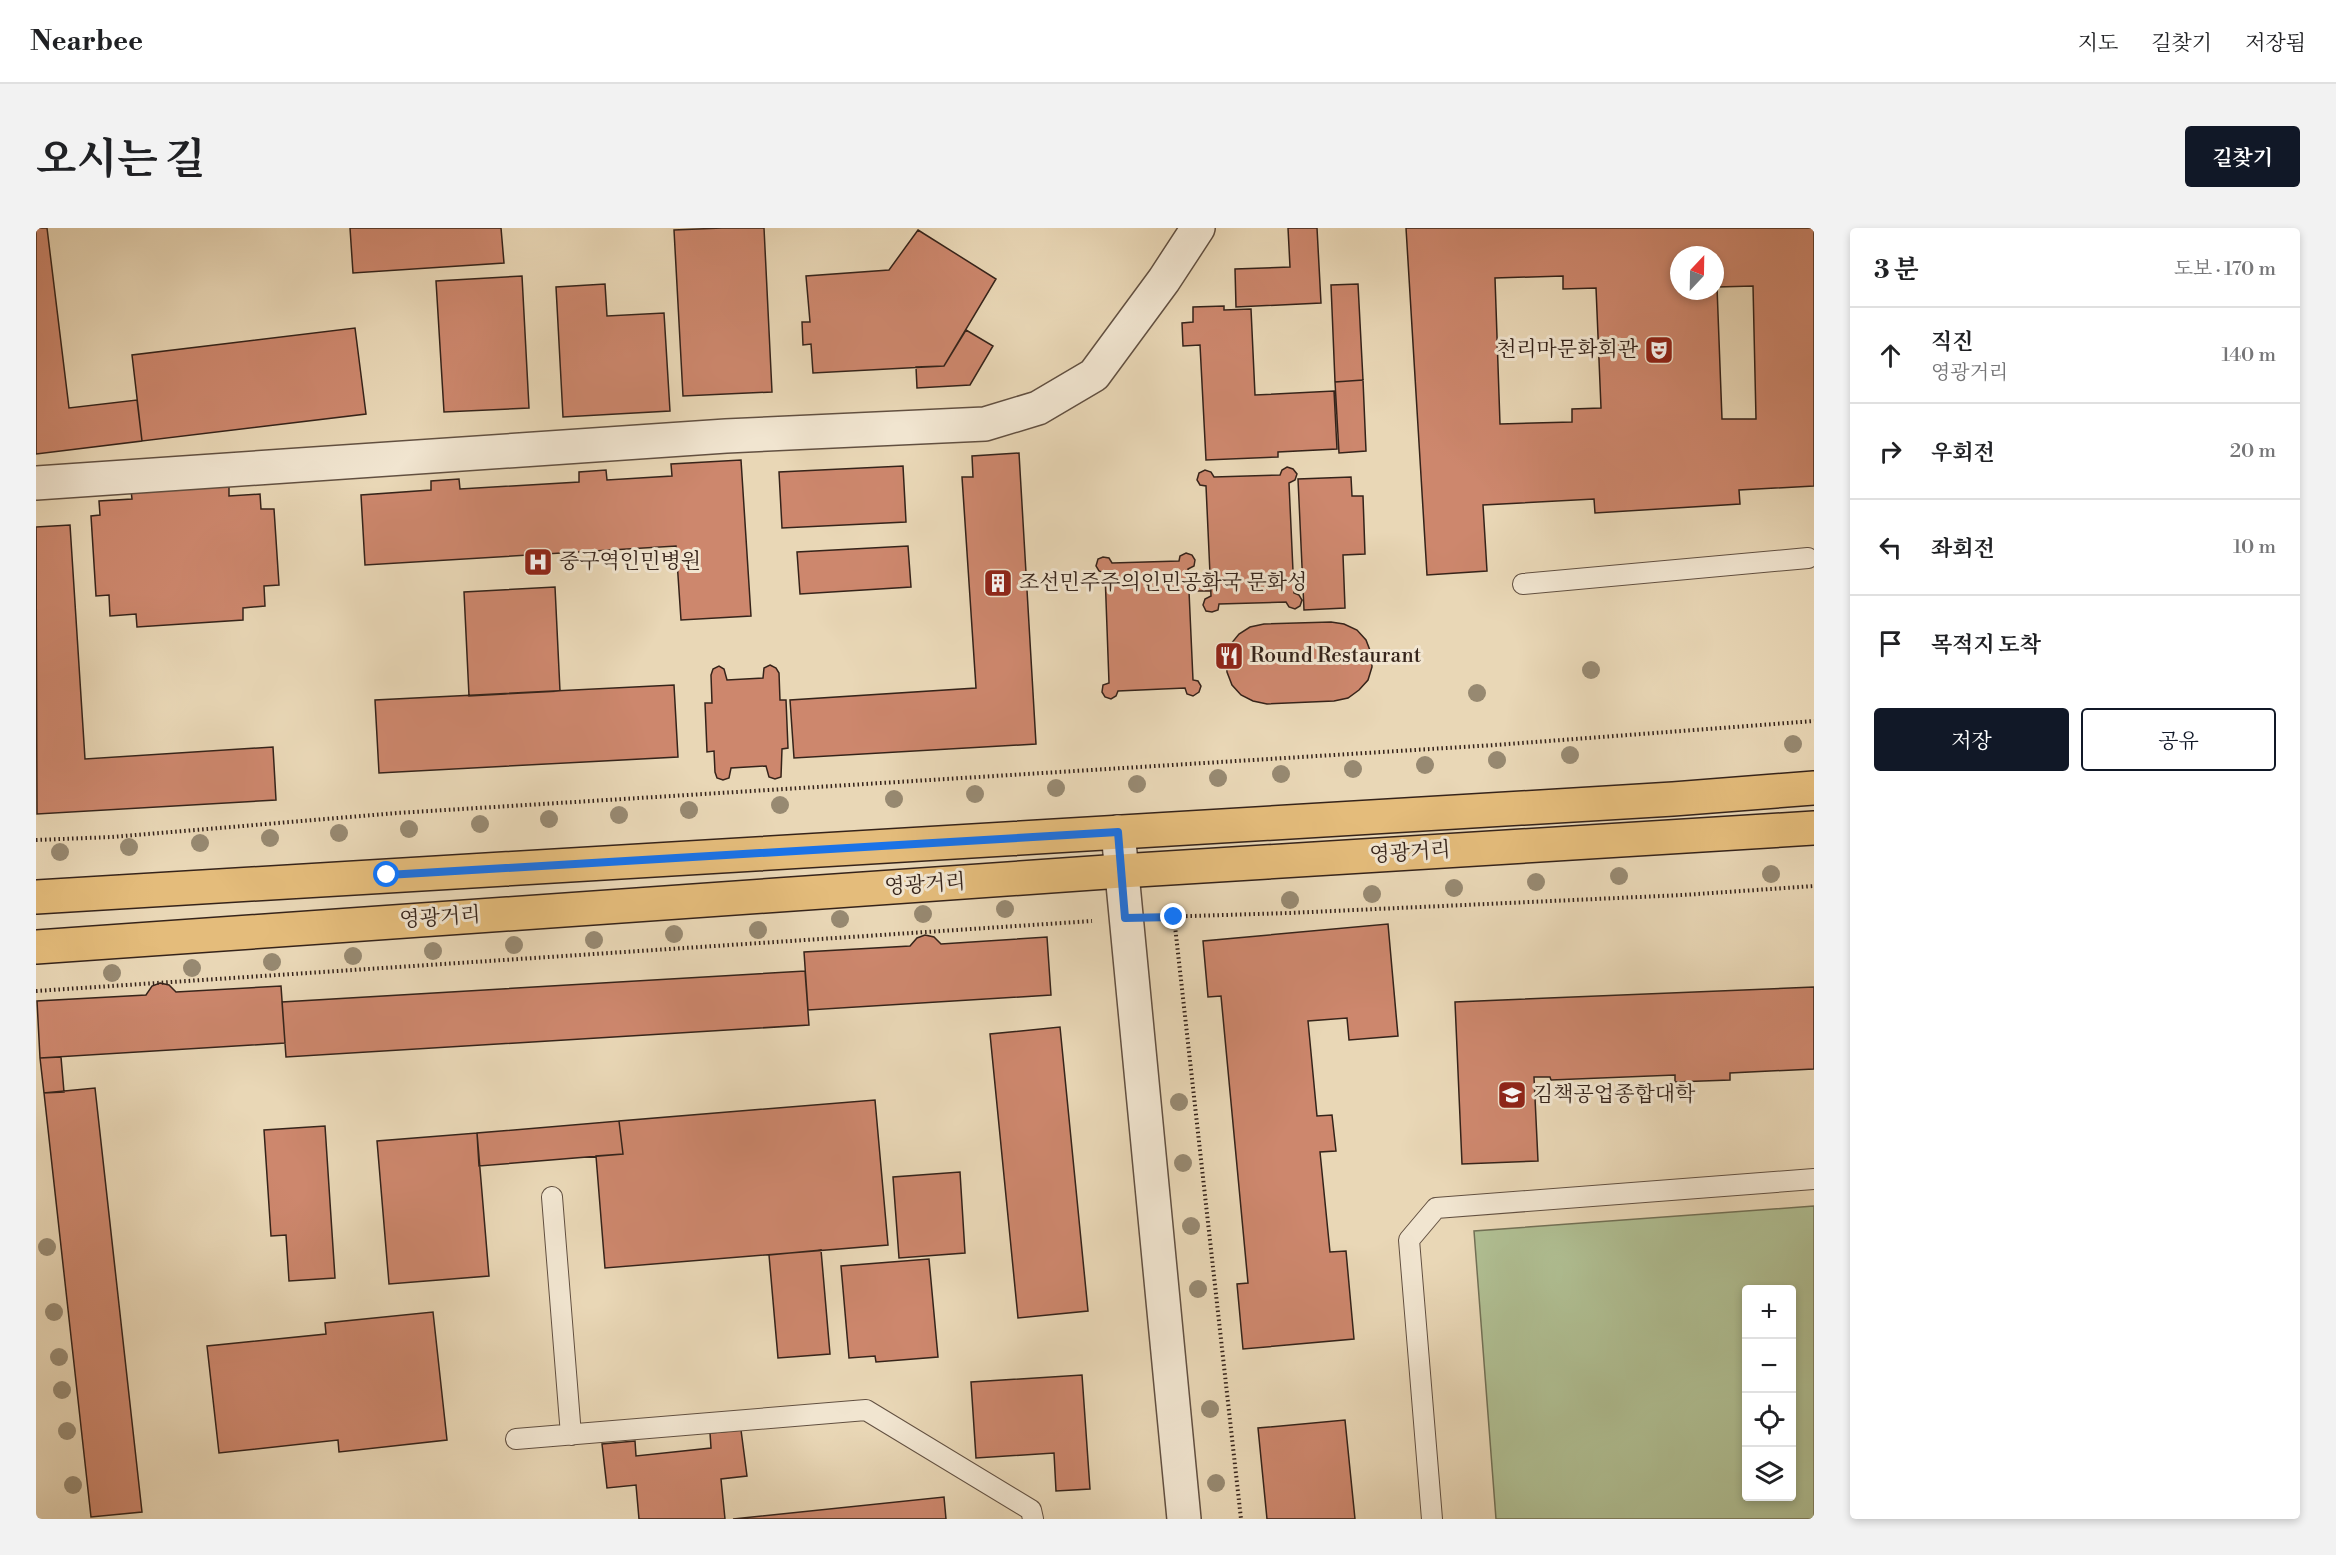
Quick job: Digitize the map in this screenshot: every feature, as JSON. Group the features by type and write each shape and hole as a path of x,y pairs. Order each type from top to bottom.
{"main road":[{"name":"영광거리","path":"36,897 1650,800 1814,788"},
{"name":"영광거리","path":"36,947 1121,871 1814,828"}],"street":[{"path":"36,483 726,436 985,424 1038,408 1094,375 1164,280 1198,228"},
{"path":"1118,832 1184,1519"}],"lane":[{"path":"1523,584 1808,558"},
{"path":"1432,1519 1409,1240 1436,1208 1814,1179"},
{"path":"552,1197 571,1435"},
{"path":"516,1439 866,1410 1031,1510 1033,1519"}],"path":[{"path":"36,840 112,837 397,813 1507,745 1814,721"},
{"path":"36,991 1125,918 1671,896 1814,886"},
{"path":"1174,917 1241,1519"}],"green space":[{"path":"1814,1206 1814,1519 1496,1519 1474,1231"}],"building":[{"path":"36,228 47,228 69,408 137,400 142,441 36,454"},
{"path":"350,228 501,228 504,263 353,273"},
{"path":"764,228 772,392 683,396 674,230"},
{"path":"1288,228 1317,228 1321,303 1236,307 1235,269 1290,267"},
{"name":"천리마문화회관","path":"1406,228 1814,228 1814,486 1739,490 1740,504 1595,513 1594,499 1483,505 1487,571 1427,575","holes":["1670,246 1724,246 1724,287 1753,286 1756,419 1722,419 1717,300 1670,300","1563,276 1563,289 1596,288 1601,408 1572,409 1572,422 1500,424 1495,278"]},
{"path":"918,230 996,279 944,366 813,373 811,344 803,345 802,322 810,322 806,276 889,270"},
{"path":"522,276 529,408 444,412 436,281"},
{"path":"605,284 607,316 664,313 670,411 563,417 556,287"},
{"path":"1358,284 1363,380 1335,382 1331,285"},
{"path":"1224,306 1224,310 1251,309 1255,395 1334,391 1337,449 1278,452 1278,457 1206,460 1200,345 1183,346 1182,323 1193,322 1193,307"},
{"path":"355,328 366,414 142,441 132,355"},
{"path":"966,330 993,346 970,385 917,388 916,367 944,366"},
{"path":"1363,380 1366,451 1339,453 1335,382"},
{"name":"조선민주주의인민공화국 문화성","path":"1019,453 1036,744 794,758 790,700 976,688 962,477 973,477 972,456"},
{"path":"741,460 751,616 681,620 676,546 365,565 361,495 431,490 431,481 459,479 460,489 579,482 579,472 606,470 607,480 672,476 671,464"},
{"path":"903,466 906,522 782,528 779,472"},
{"path":"1287,467 1293,469 1297,474 1295,480 1289,483 1294,593 1302,600 1300,606 1295,609 1289,607 1286,602 1219,604 1218,610 1206,611 1203,605 1205,599 1211,596 1206,486 1200,485 1197,480 1199,473 1205,470 1211,472 1214,477 1280,475"},
{"path":"1351,477 1352,496 1363,496 1365,554 1343,555 1345,608 1304,610 1298,479"},
{"path":"229,484 229,496 260,494 261,509 274,509 279,585 264,586 265,606 243,608 243,620 137,627 136,614 110,616 109,595 96,596 91,516 100,515 99,501 132,499 131,490"},
{"path":"70,525 85,759 273,747 276,800 37,814 36,527"},
{"path":"908,546 911,587 800,594 797,552"},
{"path":"1186,553 1192,555 1195,560 1194,566 1188,569 1193,680 1198,681 1201,686 1199,692 1193,696 1187,694 1185,688 1118,691 1111,699 1105,697 1102,692 1103,685 1109,683 1105,573 1099,571 1096,566 1098,559 1109,558 1112,563 1179,561 1180,556"},
{"path":"1210,576 1211,591 1189,591 1189,577"},
{"path":"555,587 560,691 469,696 464,592"},
{"path":"1331,622 1344,624 1357,630 1366,640 1371,653 1372,667 1368,680 1348,698 1334,701 1267,704 1241,695 1232,685 1227,672 1226,658 1230,645 1239,634 1250,627 1264,624"},
{"path":"770,665 779,673 780,700 786,700 788,748 782,749 781,777 775,779 769,777 766,766 731,768 729,778 723,780 717,778 714,751 707,752 705,703 712,703 711,675 713,669 719,666 724,669 727,680 763,678 764,668"},
{"path":"674,685 678,757 379,773 375,700"},
{"path":"1388,924 1398,1036 1349,1040 1347,1018 1308,1021 1317,1116 1332,1115 1336,1151 1320,1152 1330,1252 1346,1251 1354,1339 1243,1349 1237,1284 1248,1283 1221,996 1208,997 1203,941"},
{"path":"925,935 934,937 941,944 1047,937 1051,995 808,1010 804,952 910,946 917,938"},
{"path":"805,971 809,1025 286,1057 282,1002"},
{"path":"160,983 169,985 176,992 281,986 285,1043 40,1058 37,1001 146,995 152,986"},
{"path":"1814,987 1814,1069 1730,1073 1730,1080 1675,1082 1675,1075 1551,1080 1550,1077 1534,1077 1538,1161 1462,1164 1455,1002"},
{"path":"1060,1027 1088,1311 1018,1318 990,1034"},
{"path":"61,1057 64,1092 44,1093 40,1058"},
{"path":"95,1088 142,1512 91,1517 44,1093"},
{"path":"875,1100 888,1245 605,1268 596,1156 623,1154 619,1121"},
{"path":"619,1121 623,1154 479,1166 477,1133"},
{"path":"325,1126 335,1278 289,1281 286,1235 271,1236 264,1130"},
{"path":"477,1133 489,1276 389,1284 377,1141"},
{"path":"960,1172 965,1253 899,1258 893,1177"},
{"path":"821,1250 830,1354 778,1358 769,1255"},
{"path":"929,1259 938,1357 876,1362 875,1356 849,1358 841,1266"},
{"path":"433,1312 447,1440 339,1452 338,1440 219,1453 207,1346 326,1334 325,1323"},
{"path":"1082,1375 1090,1489 1056,1491 1054,1453 976,1458 971,1382"},
{"path":"1345,1420 1355,1519 1267,1519 1258,1428"},
{"path":"741,1430 747,1476 721,1479 725,1519 639,1519 636,1485 607,1488 602,1444 635,1441 636,1456 711,1448 710,1433"},
{"path":"944,1497 946,1519 733,1519"}],"place":[{"name":"천리마문화회관","path":"1659,350"},
{"name":"중구역인민병원","path":"538,562"},
{"name":"조선민주주의인민공화국 문화성","path":"998,583"},
{"name":"Round Restaurant","path":"1229,656"},
{"name":"김책공업종합대학","path":"1512,1095"}],"route":[{"path":"387,875 1118,832 1125,918 1174,917"}]}
